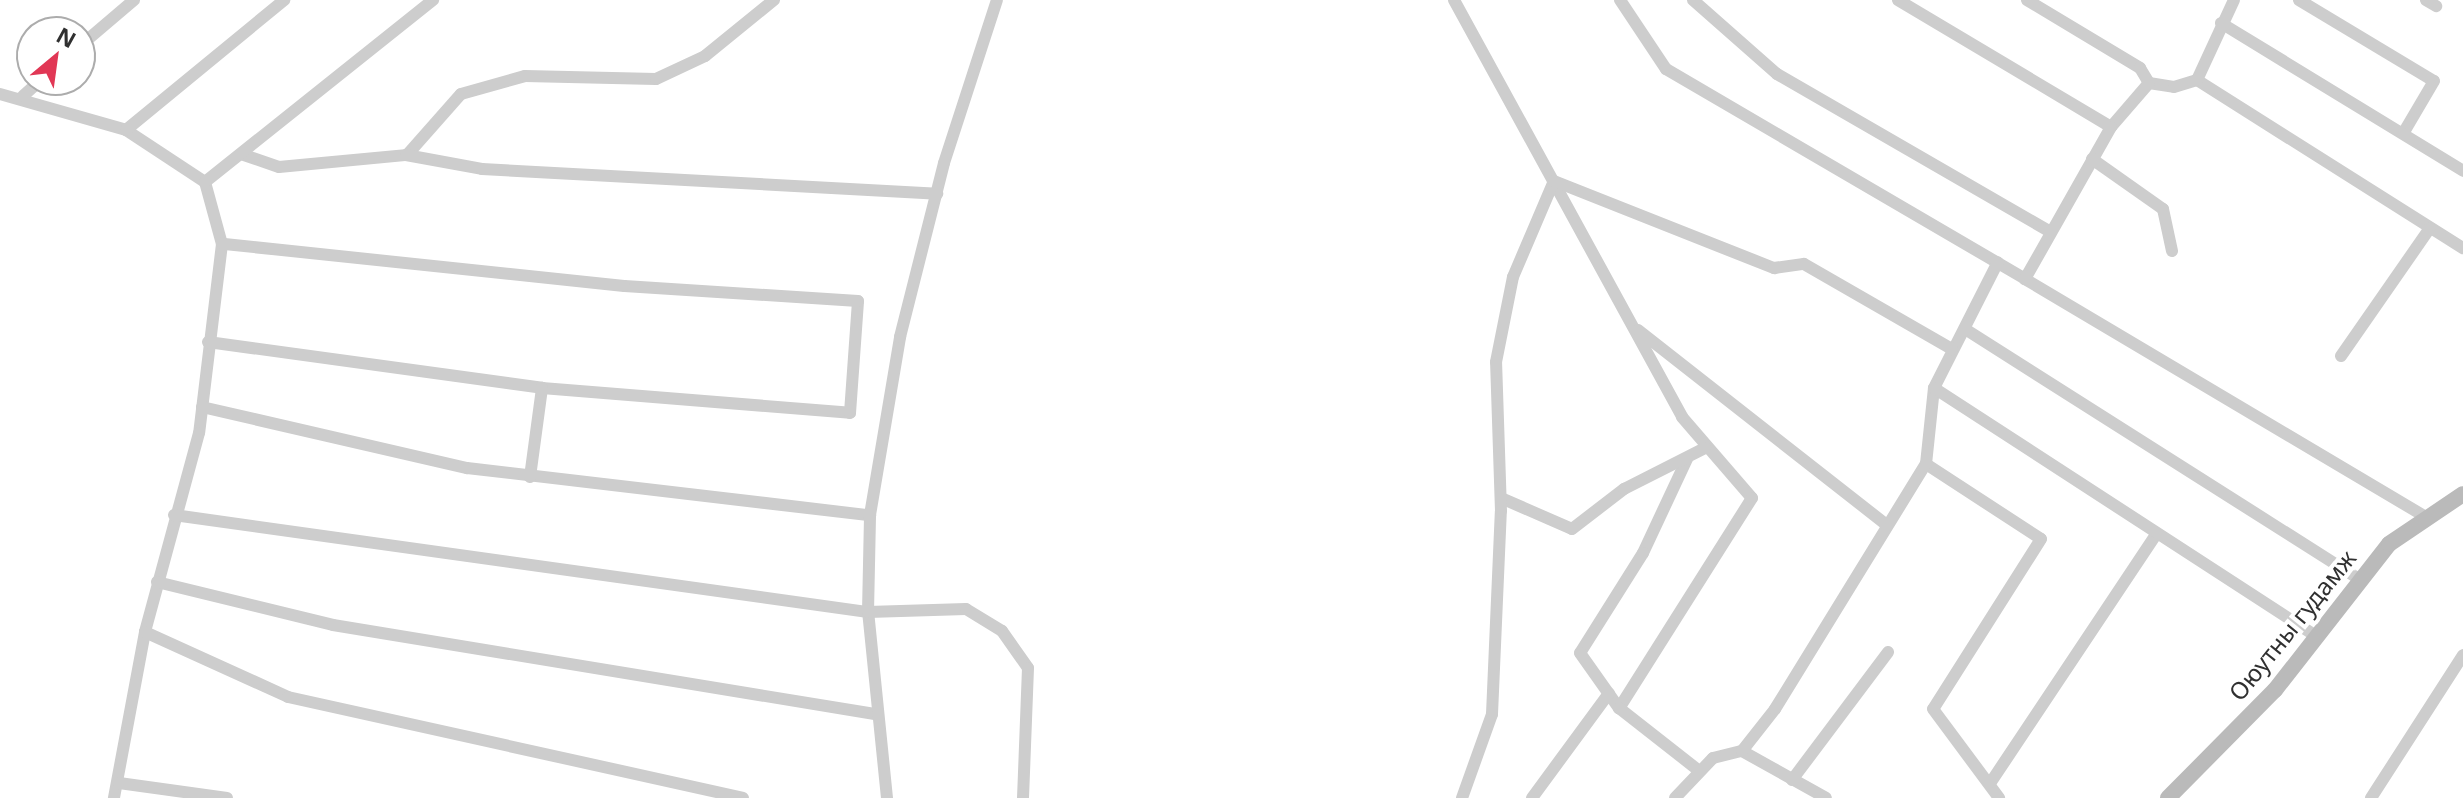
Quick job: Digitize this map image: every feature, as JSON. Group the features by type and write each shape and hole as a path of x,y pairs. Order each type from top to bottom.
{"street":[{"path":"96,32 134,0"},
{"path":"126,130 284,0"},
{"path":"205,182 433,0"},
{"path":"406,155 461,94 525,76 656,79 705,56 774,0"},
{"path":"887,798 875,714 868,612 870,515 900,337 937,194 997,0"},
{"path":"1454,0 1631,324 1705,448 1752,498 1619,708"},
{"path":"1620,0 1666,69 2423,515"},
{"path":"1693,0 1777,74 2051,232"},
{"path":"1898,0 2111,127"},
{"path":"2027,0 2140,68 2149,83 2174,87 2197,80 2463,248"},
{"path":"2299,0 2434,81 2404,132"},
{"path":"2197,80 2232,1"},
{"path":"2221,23 2404,132 2463,171"},
{"path":"2025,279 2111,127 2149,83"},
{"path":"23,96 126,130 205,182 222,244 202,407 145,632 114,798"},
{"path":"241,154 279,167 406,155 482,169 937,194"},
{"path":"2092,159 2163,209 2172,251"},
{"path":"1554,181 1774,268 1804,264 1952,349"},
{"path":"1462,798 1492,714 1501,498 1496,362 1513,277 1554,181"},
{"path":"2341,356 2430,228"},
{"path":"208,342 542,388 850,413 858,301 624,286 222,244"},
{"path":"1675,798 1698,770 1742,751 1926,464 1934,388 1998,262"},
{"path":"1631,324 1887,525"},
{"path":"1965,329 2360,580"},
{"path":"530,477 542,388"},
{"path":"1934,388 2317,637"},
{"path":"202,407 530,477 870,515"},
{"path":"1501,498 1572,529 1624,489 1705,448"},
{"path":"1687,459 1643,553 1580,653 1619,708 1698,770"},
{"path":"1926,464 2041,539 1933,709 1991,782 1999,798"},
{"name":"Оюутны гудамж","path":"2168,798 2317,637 2360,580 2423,515 2463,494"},
{"path":"174,515 868,612 966,609 1002,631 1028,668 1023,798"},
{"path":"1991,782 2156,535"},
{"path":"157,582 333,625 875,714"},
{"path":"145,632 288,697 743,798"},
{"path":"1792,780 1888,652"},
{"path":"2371,798 2463,655"},
{"path":"1532,798 1609,693"},
{"path":"1742,751 1826,798"},
{"path":"119,783 227,798"}]}
